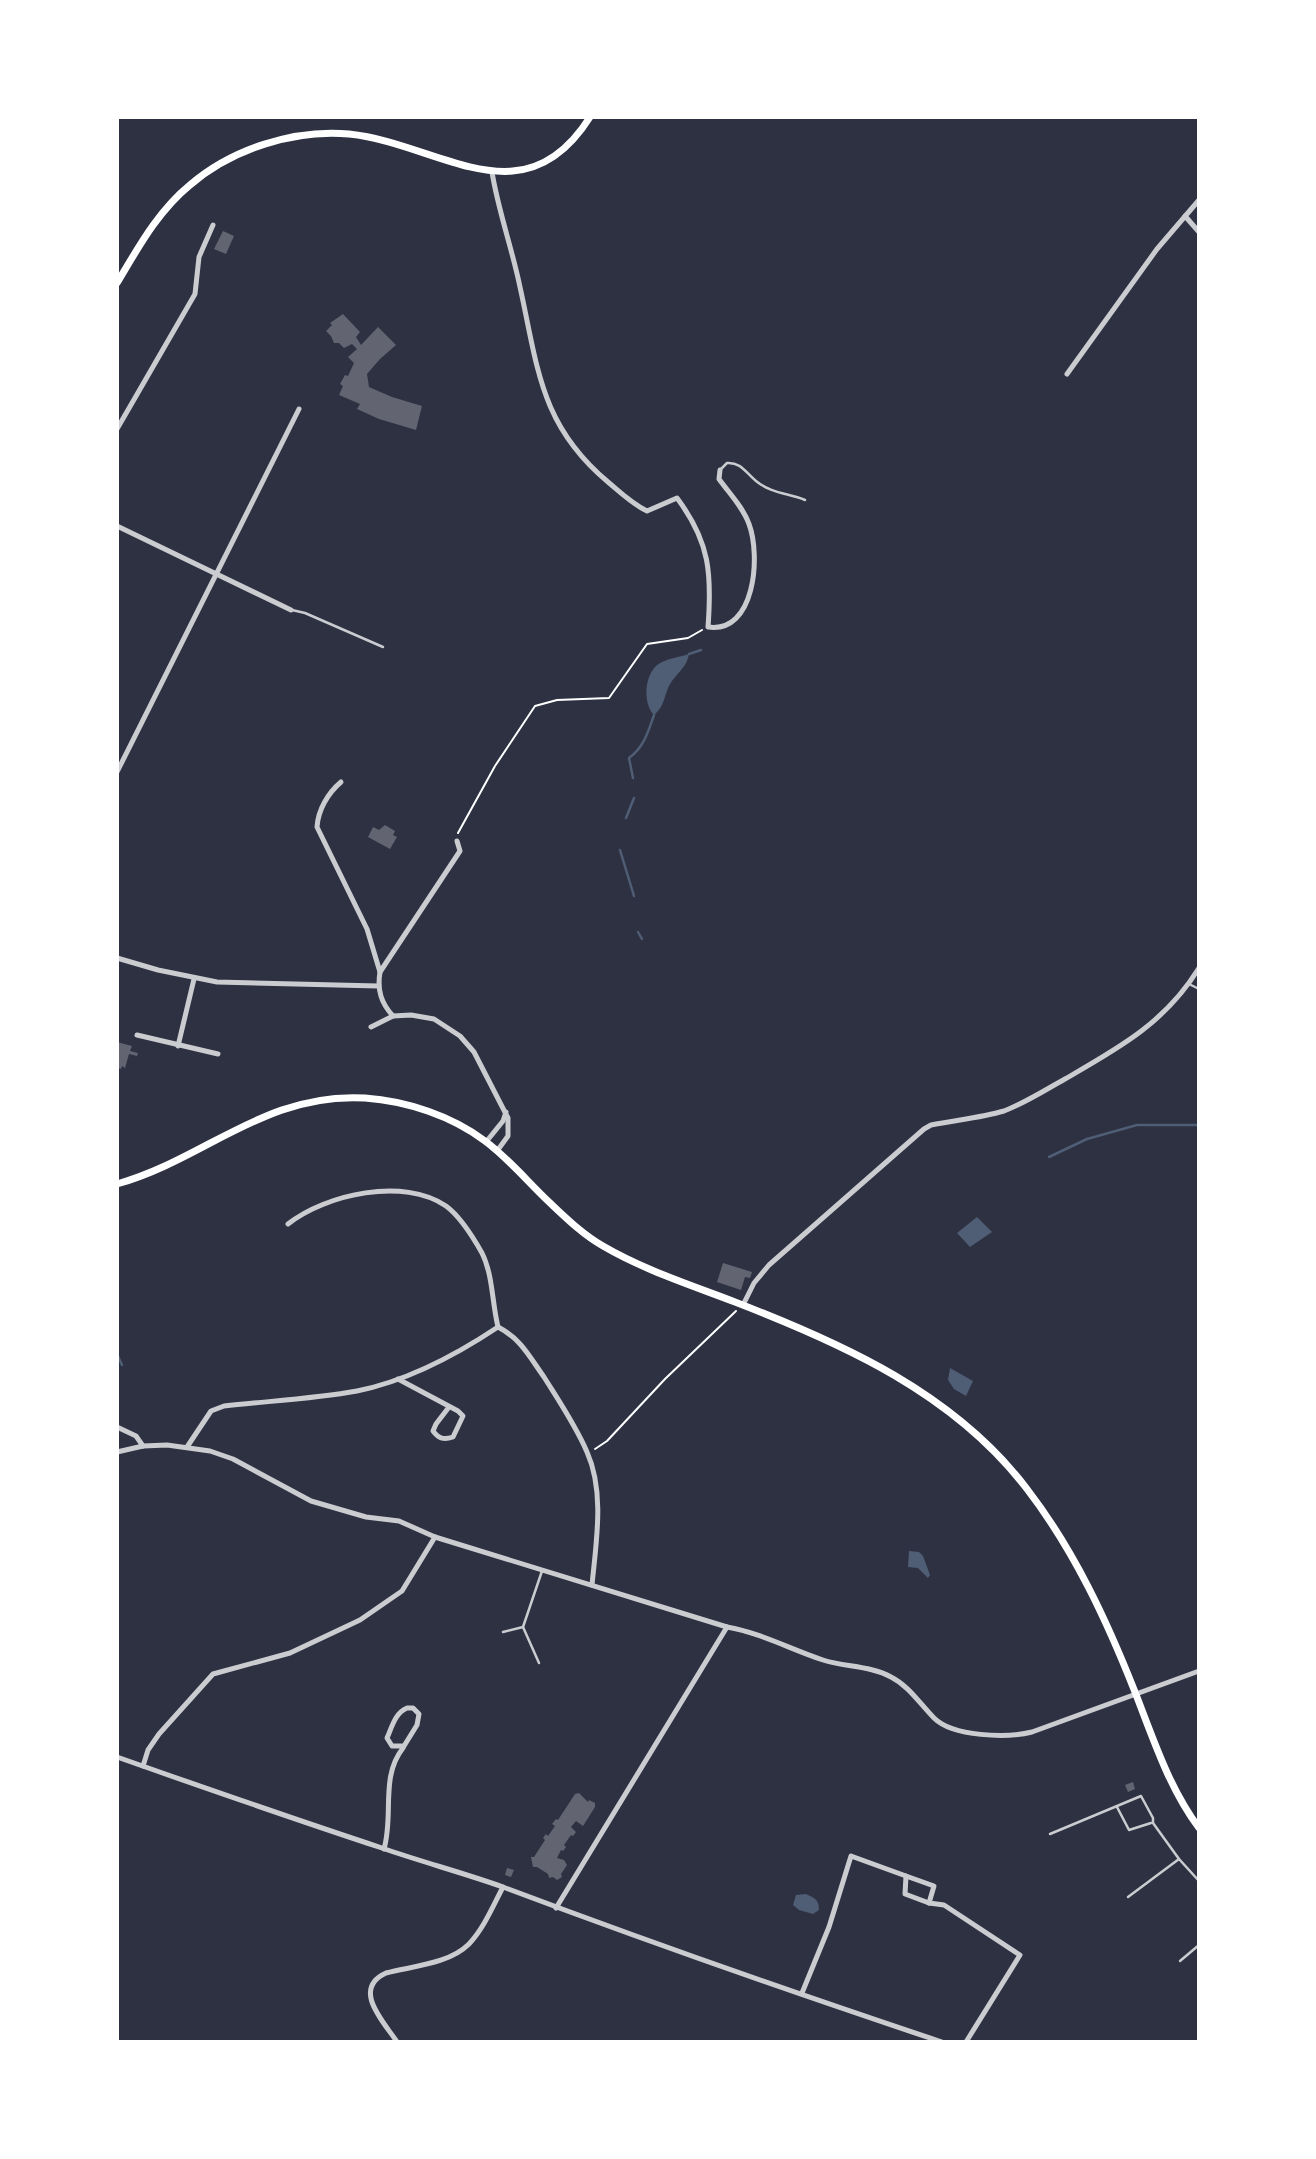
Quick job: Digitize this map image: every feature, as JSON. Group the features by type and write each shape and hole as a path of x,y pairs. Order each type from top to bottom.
{"main road":[{"path":"117,283 160,215 188,186 229,159 265,144 305,135 350,134 397,144 457,164 492,172 526,169 549,161 574,139 590,117"},
{"path":"117,1184 163,1168 258,1118 313,1101 364,1098 395,1103 452,1121 486,1142 571,1223 599,1244 647,1268 809,1332 890,1371 951,1413 1005,1462 1042,1509 1072,1557 1102,1615 1172,1782 1199,1828"}],"street":[{"path":"492,172 539,374 552,412 565,436 583,460 636,505 647,511 677,498 689,514 707,558 711,586 708,626 718,628 730,625 738,617 750,591 756,561 749,524 719,479 720,470"},
{"path":"1067,374 1157,249 1199,200"},
{"path":"1185,216 1199,232"},
{"path":"117,429 195,294 199,257 212,225"},
{"path":"117,772 299,409"},
{"path":"117,526 291,610"},
{"path":"341,782 323,804 317,827 366,929 380,972"},
{"path":"393,1016 380,996 380,972 460,851 457,841"},
{"path":"117,958 194,979 217,982 378,986"},
{"path":"743,1305 754,1283 769,1265 924,1129 930,1125 1000,1112 1035,1096 1108,1054 1147,1029 1189,984 1199,968"},
{"path":"178,1046 194,979"},
{"path":"371,1027 393,1016 411,1014 434,1019 460,1036 480,1062 506,1112 508,1136 497,1151"},
{"path":"137,1035 218,1054"},
{"path":"486,1142 503,1121 506,1112"},
{"path":"288,1224 302,1213 337,1199 377,1191 412,1194 438,1202 454,1214 488,1267 498,1326 515,1336 561,1404 588,1454 594,1480 598,1523 592,1585"},
{"path":"187,1447 211,1411 223,1406 356,1391 398,1378 467,1347 498,1326"},
{"path":"398,1378 449,1407 463,1416 453,1437 445,1439 438,1437 433,1431 449,1407"},
{"path":"117,1427 136,1436 143,1446"},
{"path":"117,1452 143,1446 167,1445 211,1451 233,1459 311,1501 366,1517 399,1521 435,1536 542,1571 727,1627 748,1630 826,1661 888,1675 907,1688 936,1720 953,1730 1025,1734 1199,1671"},
{"path":"143,1766 148,1751 159,1734 213,1674 290,1653 360,1620 402,1591 435,1536"},
{"path":"556,1908 727,1627"},
{"path":"384,1849 390,1819 390,1771 394,1760 404,1746 420,1720 419,1714 412,1708 401,1710 387,1738 392,1746 404,1746"},
{"path":"117,1757 503,1887 757,1979 942,2042"},
{"path":"802,1993 829,1927 851,1856 934,1886 929,1903"},
{"path":"906,1876 905,1894 929,1903 944,1905 1020,1955 967,2042"},
{"path":"397,2042 372,2004 370,1992 373,1983 386,1973 453,1955 468,1945 481,1930 503,1887"}],"lane":[{"path":"720,470 727,463 738,464 764,486 781,495 805,500"},
{"path":"291,610 305,613 383,646"},
{"path":"1189,984 1199,989"},
{"path":"539,1663 523,1627 542,1571"},
{"path":"503,1632 523,1627"},
{"path":"1050,1834 1141,1796 1153,1823 1199,1881"},
{"path":"1117,1807 1129,1830 1153,1823"},
{"path":"1128,1897 1179,1859"},
{"path":"1180,1961 1199,1945"}],"path":[{"path":"457,841 459,832 495,766 535,706 557,700 609,698 647,644 688,638 708,626"},
{"path":"588,1454 607,1441 665,1380 743,1305"}],"water":[{"path":"689,654 654,715 650,710 647,695 651,672 668,659"},
{"path":"977,1217 992,1232 970,1247 957,1233"},
{"path":"950,1368 973,1381 966,1396 954,1389 948,1380"},
{"path":"909,1551 919,1552 923,1556 930,1575 928,1578 918,1568 908,1567"},
{"path":"806,1894 818,1904 819,1910 813,1914 793,1905 796,1895"}],"building":[{"path":"223,231 234,236 226,254 214,249"},
{"path":"343,314 360,332 356,337 361,345 378,327 396,345 367,374 369,387 422,406 416,430 357,409 360,404 339,395 343,386 340,384 345,375 348,376 354,363 348,357 357,349 352,344 344,348 339,343 334,343 326,331 332,325 330,323"},
{"path":"385,825 395,831 393,835 397,837 390,849 368,837 373,827 379,830"},
{"path":"117,1042 132,1046 130,1051 138,1053 137,1056 129,1054 125,1068 122,1066 121,1069 117,1068"},
{"path":"723,1263 752,1272 750,1278 745,1277 741,1290 717,1282"},
{"path":"1133,1782 1135,1789 1128,1792 1125,1785"},
{"path":"579,1793 588,1802 589,1800 595,1803 595,1807 583,1826 576,1821 571,1827 576,1832 571,1835 557,1858 564,1860 567,1865 562,1877 557,1880 549,1878 548,1874 533,1867 531,1857 534,1857 545,1840 543,1838 546,1834 548,1836 555,1826 552,1824 558,1820 575,1794"},
{"path":"507,1868 514,1870 511,1877 505,1875"}],"waterway":[{"path":"689,654 701,650"},
{"path":"633,778 629,758 642,744 654,715"},
{"path":"626,818 634,798"},
{"path":"620,850 634,896"},
{"path":"638,932 642,939"},
{"path":"1049,1157 1087,1139 1137,1125 1199,1125"},
{"path":"117,1354 122,1365"}]}
